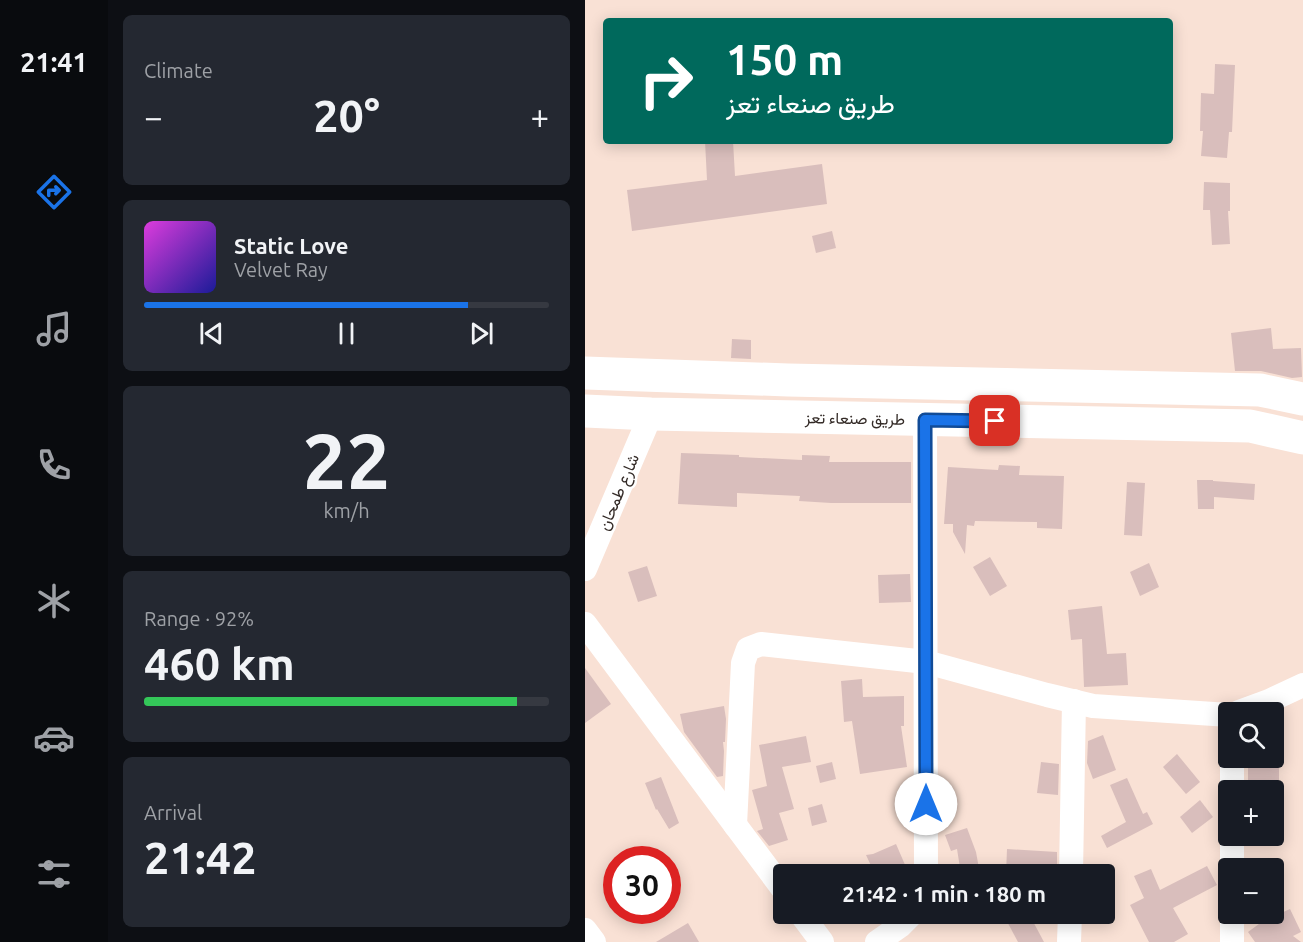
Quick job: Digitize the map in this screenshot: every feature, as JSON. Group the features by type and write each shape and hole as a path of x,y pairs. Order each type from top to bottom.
{"highway":[{"path":"585,373 800,381 1260,390 1303,399"},
{"path":"651,414 656,375"},
{"name":"طريق صنعاء تعز","path":"585,411 1250,426 1303,438"}],"street":[{"name":"شارع طمحان","path":"585,570 651,414"},
{"path":"925,420 926,864"},
{"path":"585,624 773,876"},
{"path":"735,825 743,663 748,649 761,644 926,662 1093,706 1218,714"},
{"path":"1269,702 1303,685"},
{"path":"1071,864 1074,701"},
{"path":"808,924 822,942"},
{"path":"877,942 902,924"},
{"path":"1069,942 1070,924"},
{"path":"1232,924 1232,942"},
{"path":"585,930 594,942"}],"building":[{"path":"1215,64 1235,65 1232,132 1229,132 1227,158 1201,156 1203,131 1200,131 1201,93 1214,94"},
{"path":"705,144 733,144 735,176 822,164 827,204 632,231 627,190 707,180"},
{"path":"1204,182 1230,183 1230,211 1228,211 1230,244 1212,245 1210,210 1203,210"},
{"path":"832,231 836,248 816,253 812,236"},
{"path":"1271,328 1273,349 1301,348 1302,377 1292,378 1261,371 1235,371 1231,333"},
{"path":"732,339 751,340 751,359 731,358"},
{"path":"681,453 802,460 802,455 830,456 829,462 911,462 911,503 831,503 799,501 800,496 737,493 737,507 678,504"},
{"path":"999,465 1020,466 1019,475 1064,476 1062,529 1037,528 1037,522 975,521 974,526 967,525 965,554 953,532 953,524 944,524 948,467 998,470"},
{"path":"1197,480 1255,484 1254,500 1214,497 1214,509 1198,509"},
{"path":"1127,482 1145,483 1142,536 1124,535"},
{"path":"990,557 1007,586 990,596 973,567"},
{"path":"1149,563 1159,587 1140,596 1130,572"},
{"path":"647,566 657,596 638,602 628,572"},
{"path":"910,574 911,602 879,603 878,575"},
{"path":"1102,606 1107,654 1126,653 1128,685 1084,687 1082,639 1071,640 1068,610"},
{"path":"585,668 611,704 585,723"},
{"path":"862,679 863,697 904,696 904,726 901,726 907,767 860,774 852,721 844,722 841,681"},
{"path":"724,706 726,719 723,776 717,777 684,732 680,714"},
{"path":"1103,735 1116,770 1093,779 1087,763 1088,741"},
{"path":"806,736 811,762 782,767 794,809 779,813 788,840 769,846 757,831 763,829 752,790 767,786 759,745"},
{"path":"1177,754 1200,782 1186,794 1163,767"},
{"path":"832,762 836,779 820,783 816,766"},
{"path":"1041,762 1059,764 1058,795 1037,793"},
{"path":"1248,768 1279,768 1279,780 1248,780"},
{"path":"661,777 679,823 669,829 656,810 645,783"},
{"path":"1127,778 1143,814 1147,812 1153,824 1107,848 1101,836 1126,822 1110,785"},
{"path":"1200,800 1213,817 1192,833 1180,817"},
{"path":"822,804 827,822 812,826 808,808"},
{"path":"967,828 978,864 959,864 957,849 951,851 945,835"},
{"path":"896,844 905,864 870,864 866,855"},
{"path":"1007,849 1057,852 1057,864 1006,864"},
{"path":"1207,866 1217,885 1173,908 1188,934 1174,942 1149,942 1130,905 1144,898 1134,876 1151,869 1160,890"},
{"path":"1290,909 1301,932 1293,936 1301,942 1255,942 1248,932 1259,924 1284,924 1284,912"},
{"path":"688,923 699,942 656,942"},
{"path":"1008,924 1034,924 1044,942 1018,942"}],"route":[{"path":"926,804 925,420 995,421"}]}
